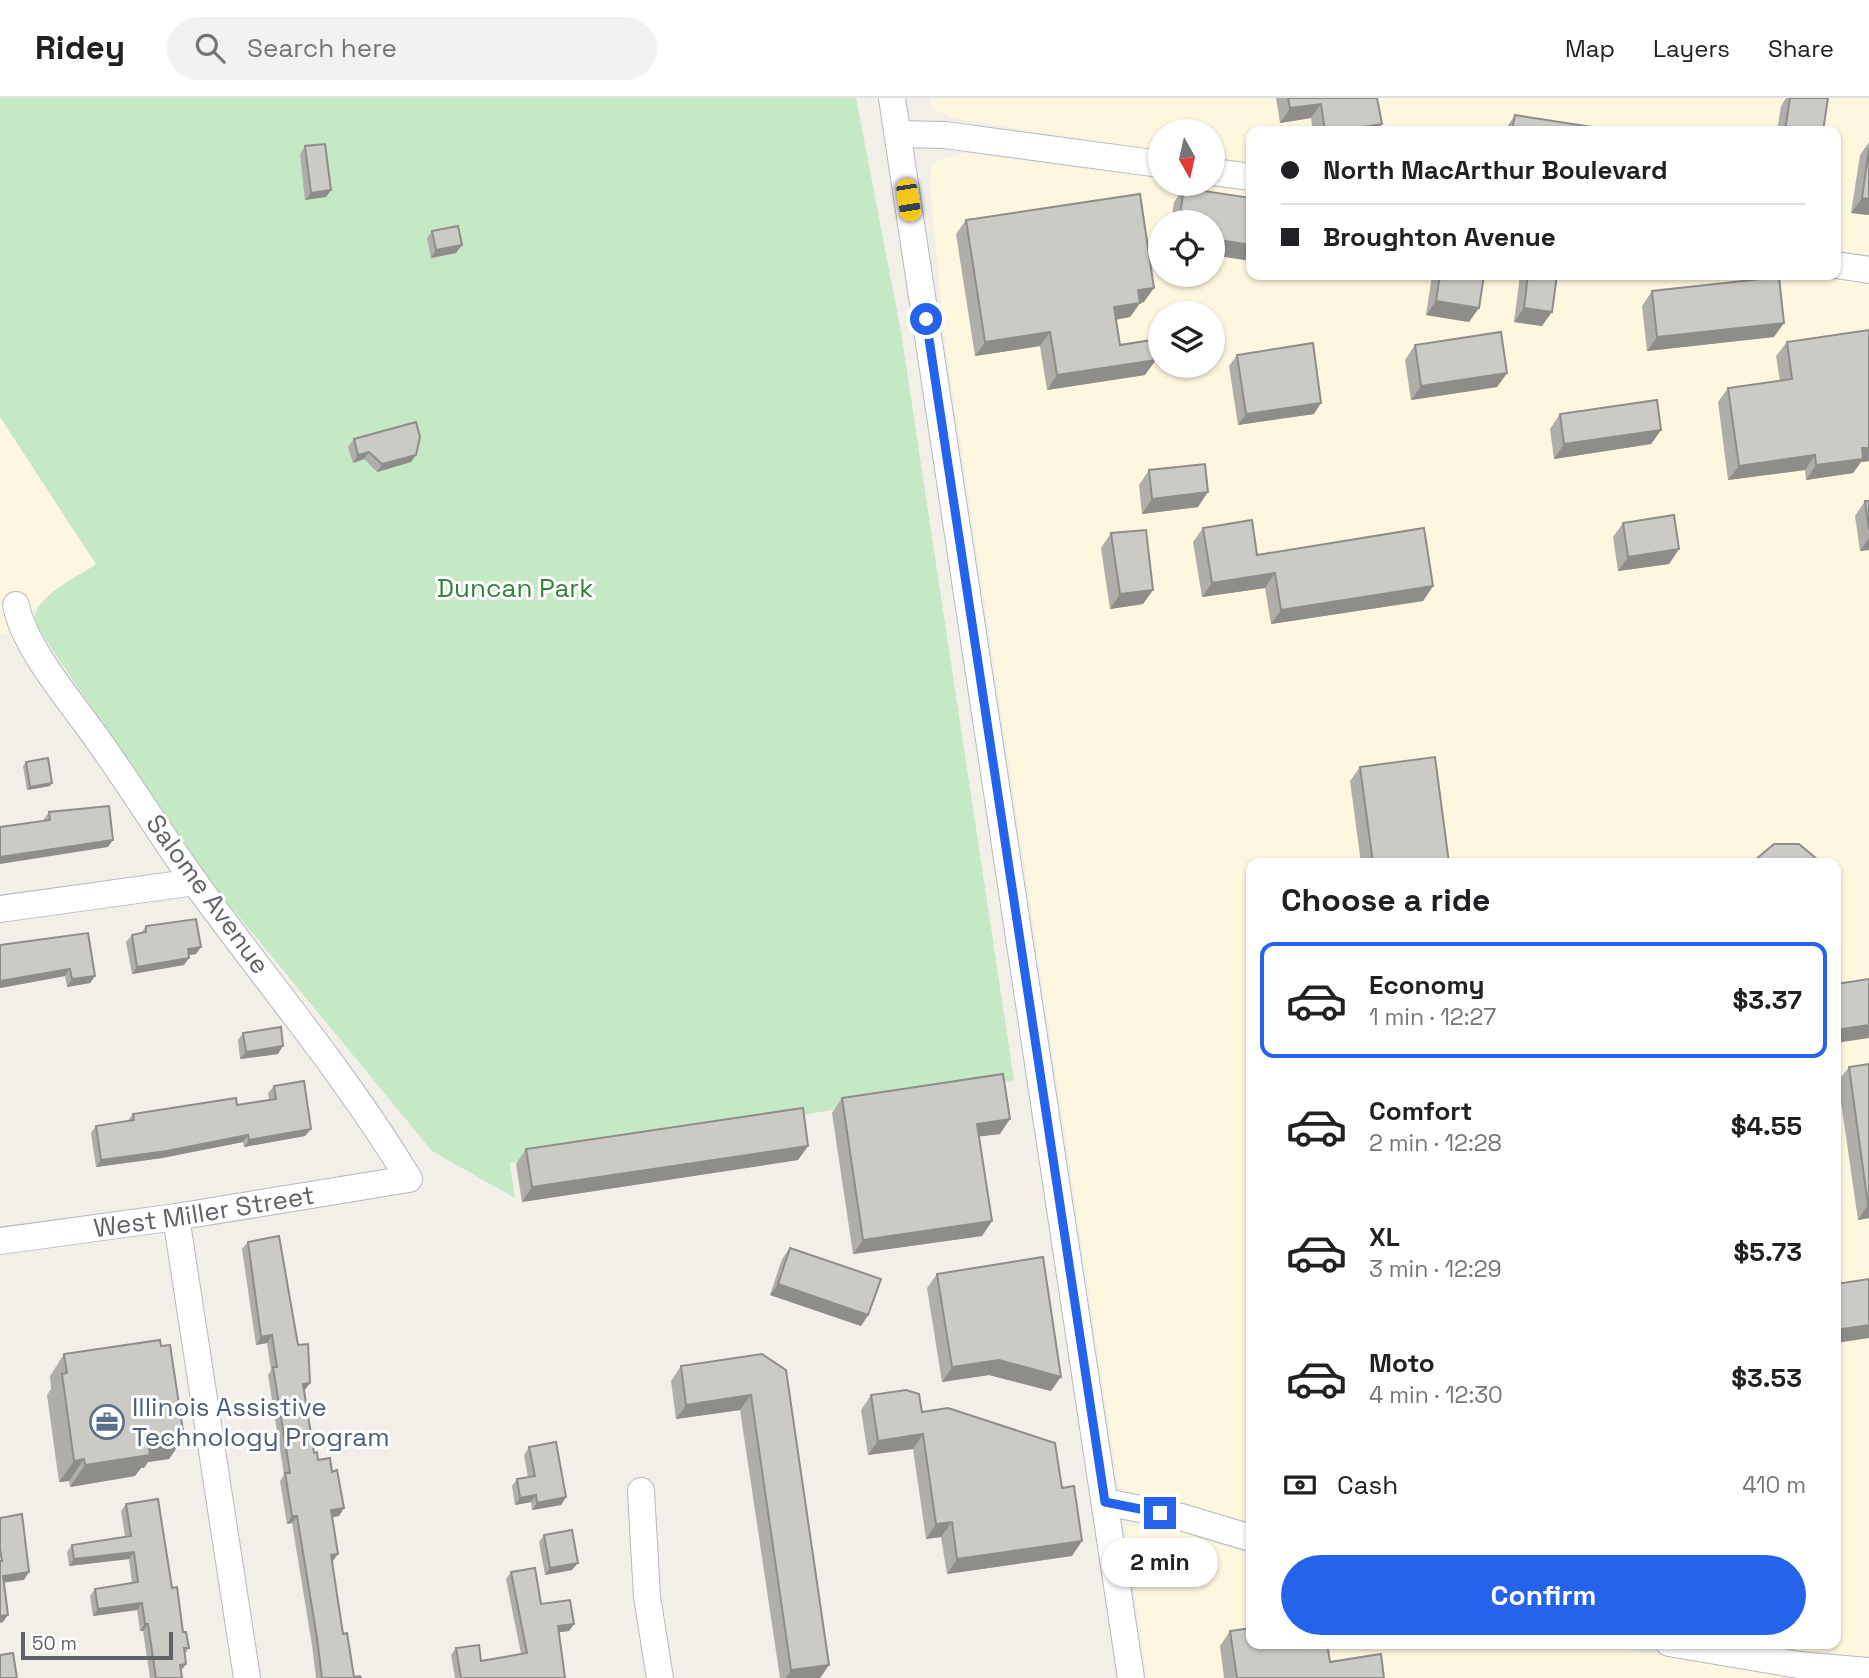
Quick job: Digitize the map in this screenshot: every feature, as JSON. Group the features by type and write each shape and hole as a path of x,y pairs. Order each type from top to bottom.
{"street":[{"path":"892,98 1131,1678"},
{"path":"898,134 945,135 1148,162"},
{"path":"1225,174 1246,176"},
{"path":"1841,266 1869,270"},
{"name":"Salome Avenue","path":"16,605 19,620 56,681 195,882 303,1022 377,1126 409,1179"},
{"path":"0,909 195,882"},
{"name":"West Miller Street","path":"0,1241 176,1217 409,1179"},
{"path":"176,1217 247,1678"},
{"path":"641,1491 647,1597 660,1678"},
{"path":"1105,1502 1181,1517 1246,1536"},
{"path":"1704,1649 1799,1665 1869,1671"}],"shaded area":[{"path":"930,98 1869,98 1869,255 1841,251 1841,126 1246,126 1246,163 1225,161 1225,119 1148,119 1148,149 951,118 932,108"},
{"path":"965,153 1148,177 1148,196 1225,196 1225,188 1246,190 1246,280 1841,279 1869,283 1869,1662 1770,1649 1841,1649 1841,858 1246,858 1246,1521 1127,1492 1118,1484 944,333 929,177 933,164 941,159"},
{"path":"0,417 96,565 43,601 5,634 0,634"},
{"path":"1158,1525 1246,1553 1246,1649 1626,1649 1796,1678 1147,1678 1125,1526"}],"green space":[{"name":"Duncan Park","path":"0,98 856,98 901,332 1014,1080 510,1163 515,1198 432,1151 222,896 176,834 34,622 36,612 49,595 96,564 0,417"}],"building":[{"path":"1288,98 1377,98 1382,124 1324,126 1321,104 1290,108"},
{"path":"1790,98 1828,98 1824,126 1786,126"},
{"path":"1515,115 1586,126 1513,126"},
{"path":"325,144 331,190 311,193 305,146"},
{"path":"1869,148 1869,199 1862,198"},
{"path":"1140,194 1148,248 1148,287 1154,288 1138,290 1140,303 1114,307 1120,345 1148,341 1148,361 1057,375 1050,332 985,342 966,220"},
{"path":"1225,194 1246,197 1246,244 1225,241 1225,210 1181,210 1183,196"},
{"path":"458,226 462,245 436,250 432,231"},
{"path":"1439,280 1483,280 1479,308 1436,301"},
{"path":"1527,280 1556,280 1552,312 1524,308"},
{"path":"1752,280 1779,280 1784,323 1657,337 1652,291"},
{"path":"1869,330 1869,448 1862,448 1863,459 1816,465 1815,455 1739,466 1728,388 1792,379 1787,342"},
{"path":"1501,332 1507,373 1421,386 1415,345"},
{"path":"1313,343 1321,403 1246,414 1237,355"},
{"path":"1657,400 1661,430 1564,444 1560,414"},
{"path":"416,422 420,437 416,455 382,464 369,452 358,455 354,439"},
{"path":"1205,464 1208,492 1152,499 1149,470"},
{"path":"1865,501 1869,501 1869,530"},
{"path":"1674,515 1679,549 1628,557 1623,523"},
{"path":"1252,520 1257,555 1424,528 1433,586 1281,610 1275,573 1212,583 1203,528"},
{"path":"1146,530 1153,590 1120,594 1111,533"},
{"path":"1435,757 1448,858 1372,858 1360,767"},
{"path":"48,758 52,783 30,787 26,762"},
{"path":"109,806 113,840 0,857 0,827 50,820 49,812"},
{"path":"1774,844 1799,844 1816,858 1757,858"},
{"path":"196,919 201,947 188,949 189,958 137,967 132,935 146,932 146,926"},
{"path":"88,933 95,976 72,979 70,969 0,981 0,945"},
{"path":"1869,979 1869,1025 1841,1029 1841,983"},
{"path":"281,1027 283,1046 246,1052 243,1033"},
{"path":"1869,1064 1869,1205 1868,1205 1849,1067"},
{"path":"1003,1074 1010,1119 977,1124 992,1221 863,1240 842,1098"},
{"path":"304,1081 311,1129 249,1140 248,1135 167,1151 101,1160 96,1126 134,1120 133,1114 236,1098 237,1105 276,1099 274,1086"},
{"path":"803,1108 808,1146 532,1187 526,1149"},
{"path":"279,1236 298,1345 308,1344 310,1383 303,1384 314,1453 317,1452 318,1460 330,1458 332,1472 337,1470 344,1508 331,1510 338,1554 331,1555 343,1634 347,1633 354,1677 361,1678 322,1678 297,1516 292,1516 285,1473 290,1473 273,1367 277,1367 272,1335 261,1337 248,1242"},
{"path":"790,1248 881,1279 868,1315 778,1284"},
{"path":"1043,1257 1061,1377 999,1360 952,1367 937,1274"},
{"path":"1869,1279 1869,1325 1841,1329 1841,1283"},
{"path":"160,1340 161,1346 170,1345 184,1437 158,1441 159,1447 149,1448 150,1455 85,1465 84,1459 74,1461 62,1374 67,1373 64,1354"},
{"path":"762,1354 786,1370 829,1665 791,1670 751,1395 686,1405 681,1366"},
{"path":"906,1390 919,1394 922,1412 948,1408 1055,1443 1062,1488 1074,1486 1082,1541 957,1559 952,1522 936,1524 923,1434 878,1441 871,1395"},
{"path":"556,1442 566,1497 537,1503 536,1495 520,1498 517,1479 535,1476 529,1447"},
{"path":"158,1499 172,1588 177,1587 183,1632 186,1632 189,1648 184,1648 186,1664 180,1665 182,1678 156,1678 142,1603 98,1609 95,1589 138,1582 134,1552 74,1559 72,1545 131,1536 126,1504"},
{"path":"22,1514 29,1572 3,1576 8,1615 0,1616 0,1518"},
{"path":"572,1530 578,1563 550,1568 544,1535"},
{"path":"535,1568 541,1604 570,1600 574,1624 558,1626 565,1678 461,1678 456,1648 479,1645 481,1661 527,1653 511,1572"},
{"path":"1246,1629 1246,1649 1328,1649 1330,1662 1381,1654 1384,1678 1237,1678 1230,1631"},
{"path":"13,1653 17,1678 0,1678 0,1655"}],"place":[{"name":"Illinois Assistive Technology Program","path":"107,1422"}],"route":[{"path":"926,319 1105,1502 1160,1513"}]}
